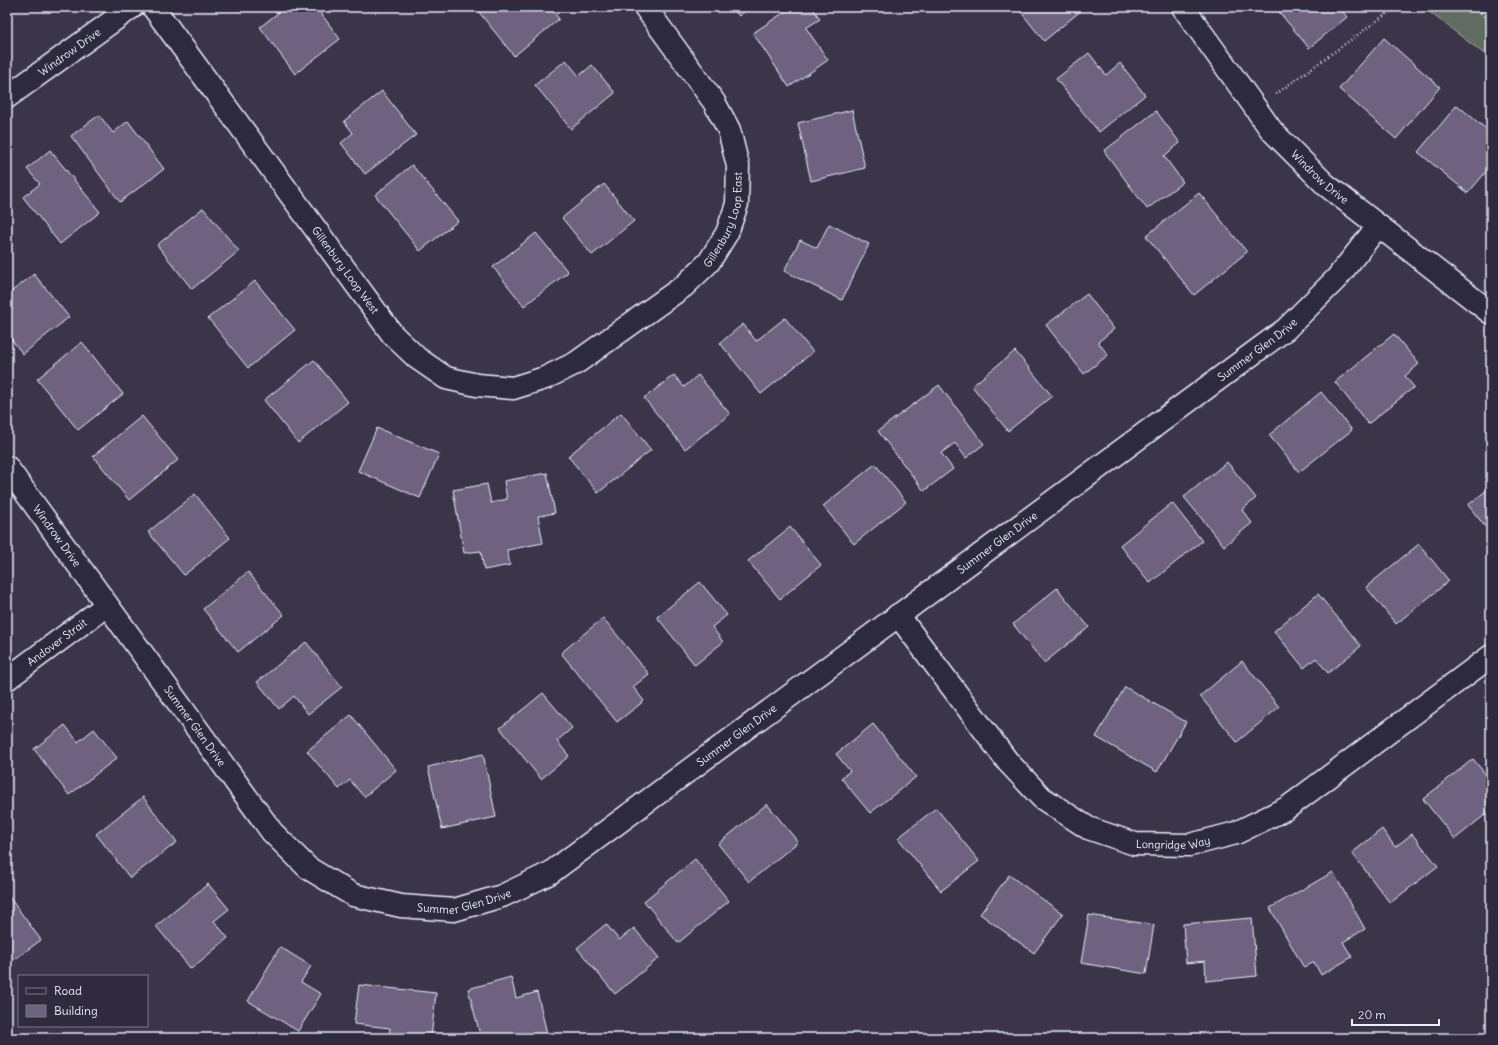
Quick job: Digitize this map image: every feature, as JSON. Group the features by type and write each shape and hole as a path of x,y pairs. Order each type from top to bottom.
{"street":[{"name":"Windrow Drive","path":"7,97 132,7"},
{"name":"Gillenbury Loop West","path":"153,7 393,335 416,358 446,378 477,385 513,388 545,378 576,363 610,339"},
{"name":"Gillenbury Loop East","path":"610,339 684,286 709,262 727,233 736,204 738,166 729,130 714,102 645,7"},
{"name":"Windrow Drive","path":"1183,7 1272,131 1326,185 1491,313"},
{"name":"Summer Glen Drive","path":"107,605 272,832 308,868 353,895 401,906 454,910 502,896 550,873 1286,328 1337,278 1378,226"},
{"name":"Windrow Drive","path":"7,467 107,605"},
{"name":"Andover Strait","path":"7,679 107,605"},
{"name":"Longridge Way","path":"898,615 1008,762 1042,798 1088,828 1135,844 1190,845 1236,833 1287,808 1491,656"}],"path":[{"path":"1256,109 1396,7"},
{"path":"1475,7 1491,23"}],"green space":[{"path":"1423,7 1491,7 1491,59"}],"building":[{"path":"273,7 316,7 340,39 295,74 260,27 278,13"},
{"path":"485,7 550,7 559,19 514,56 479,12"},
{"path":"731,7 750,7 739,16"},
{"path":"792,7 812,7 820,19 806,28 828,60 789,87 753,33"},
{"path":"1017,7 1082,7 1083,9 1044,41"},
{"path":"1275,7 1339,7 1347,17 1309,48"},
{"path":"1384,38 1440,87 1396,139 1339,89"},
{"path":"1089,53 1106,75 1120,63 1145,95 1099,132 1056,79"},
{"path":"566,60 579,76 592,65 615,93 571,129 535,85"},
{"path":"382,91 416,135 365,174 341,143 353,133 344,121"},
{"path":"1457,105 1491,133 1491,166 1468,193 1418,152"},
{"path":"852,110 865,168 811,181 798,123"},
{"path":"1156,111 1180,143 1164,156 1183,182 1147,209 1104,151"},
{"path":"99,115 113,133 128,121 164,169 120,202 71,136"},
{"path":"50,150 100,212 60,244 23,197 40,184 27,169"},
{"path":"412,165 458,221 420,251 375,195"},
{"path":"604,184 634,221 592,255 562,218"},
{"path":"1199,193 1247,252 1194,295 1146,236"},
{"path":"203,208 239,251 192,289 157,245"},
{"path":"829,224 869,244 842,300 784,271 800,240 817,248"},
{"path":"536,233 568,272 524,306 493,267"},
{"path":"34,274 69,317 23,354 7,334 7,295"},
{"path":"255,281 295,330 248,368 208,318"},
{"path":"1087,294 1114,329 1098,342 1108,355 1084,374 1046,325"},
{"path":"785,318 813,352 761,394 720,343 743,324 756,341"},
{"path":"1394,334 1419,364 1405,376 1414,387 1368,424 1335,382"},
{"path":"82,342 123,394 78,430 37,379"},
{"path":"1015,351 1052,396 1008,431 972,386"},
{"path":"314,360 348,402 298,443 264,400"},
{"path":"674,375 684,387 698,375 730,414 685,449 644,398"},
{"path":"939,385 984,444 966,458 955,443 941,453 953,469 924,491 878,431"},
{"path":"1321,392 1352,430 1299,472 1269,435"},
{"path":"621,413 651,450 598,493 568,456"},
{"path":"142,416 178,460 129,500 93,456"},
{"path":"377,428 439,454 420,498 358,471"},
{"path":"1227,462 1256,498 1242,510 1252,523 1224,546 1184,497"},
{"path":"875,464 906,502 854,544 823,506"},
{"path":"547,473 555,513 538,516 543,543 507,550 510,565 484,570 481,551 464,553 453,490 487,484 491,503 507,499 504,481"},
{"path":"1491,487 1491,534 1468,505"},
{"path":"195,494 230,538 184,575 148,532"},
{"path":"1172,503 1202,541 1150,583 1120,545"},
{"path":"790,527 821,565 780,599 748,561"},
{"path":"1419,544 1449,581 1396,624 1366,587"},
{"path":"248,572 284,615 238,652 203,609"},
{"path":"700,582 727,615 712,627 723,642 695,665 657,617"},
{"path":"1057,588 1089,627 1044,663 1013,624"},
{"path":"1318,594 1361,646 1328,673 1316,658 1304,668 1274,631"},
{"path":"603,618 649,674 633,687 644,701 617,722 561,653"},
{"path":"306,642 342,687 308,714 294,696 279,709 257,682"},
{"path":"1242,661 1279,707 1237,742 1200,696"},
{"path":"1125,687 1186,722 1157,772 1096,737"},
{"path":"543,693 572,728 557,741 569,756 541,779 500,728"},
{"path":"351,715 396,770 364,797 350,780 339,789 307,751"},
{"path":"873,724 916,777 870,813 841,778 850,771 836,754"},
{"path":"65,725 78,742 94,729 117,758 69,795 34,749"},
{"path":"483,754 496,817 442,829 428,767"},
{"path":"1473,759 1491,781 1491,810 1455,839 1423,799"},
{"path":"143,797 177,842 130,878 96,834"},
{"path":"767,804 798,842 749,882 718,844"},
{"path":"936,808 979,861 941,891 898,838"},
{"path":"1382,829 1395,847 1412,834 1438,866 1390,903 1352,853"},
{"path":"695,859 729,901 678,943 644,901"},
{"path":"1333,872 1365,929 1343,942 1352,957 1321,975 1314,962 1304,968 1270,908"},
{"path":"1009,875 1063,914 1034,953 980,914"},
{"path":"208,884 229,909 214,921 228,938 191,969 156,926"},
{"path":"7,894 41,940 7,965"},
{"path":"1089,915 1154,925 1146,974 1081,963"},
{"path":"1252,918 1257,976 1206,981 1205,961 1186,963 1183,924"},
{"path":"606,924 619,940 634,928 659,958 615,994 577,948"},
{"path":"280,947 311,966 301,982 321,994 298,1031 248,1001"},
{"path":"511,977 516,998 537,992 548,1038 481,1038 468,989"},
{"path":"359,985 436,993 431,1038 389,1038 390,1028 354,1024"}]}
